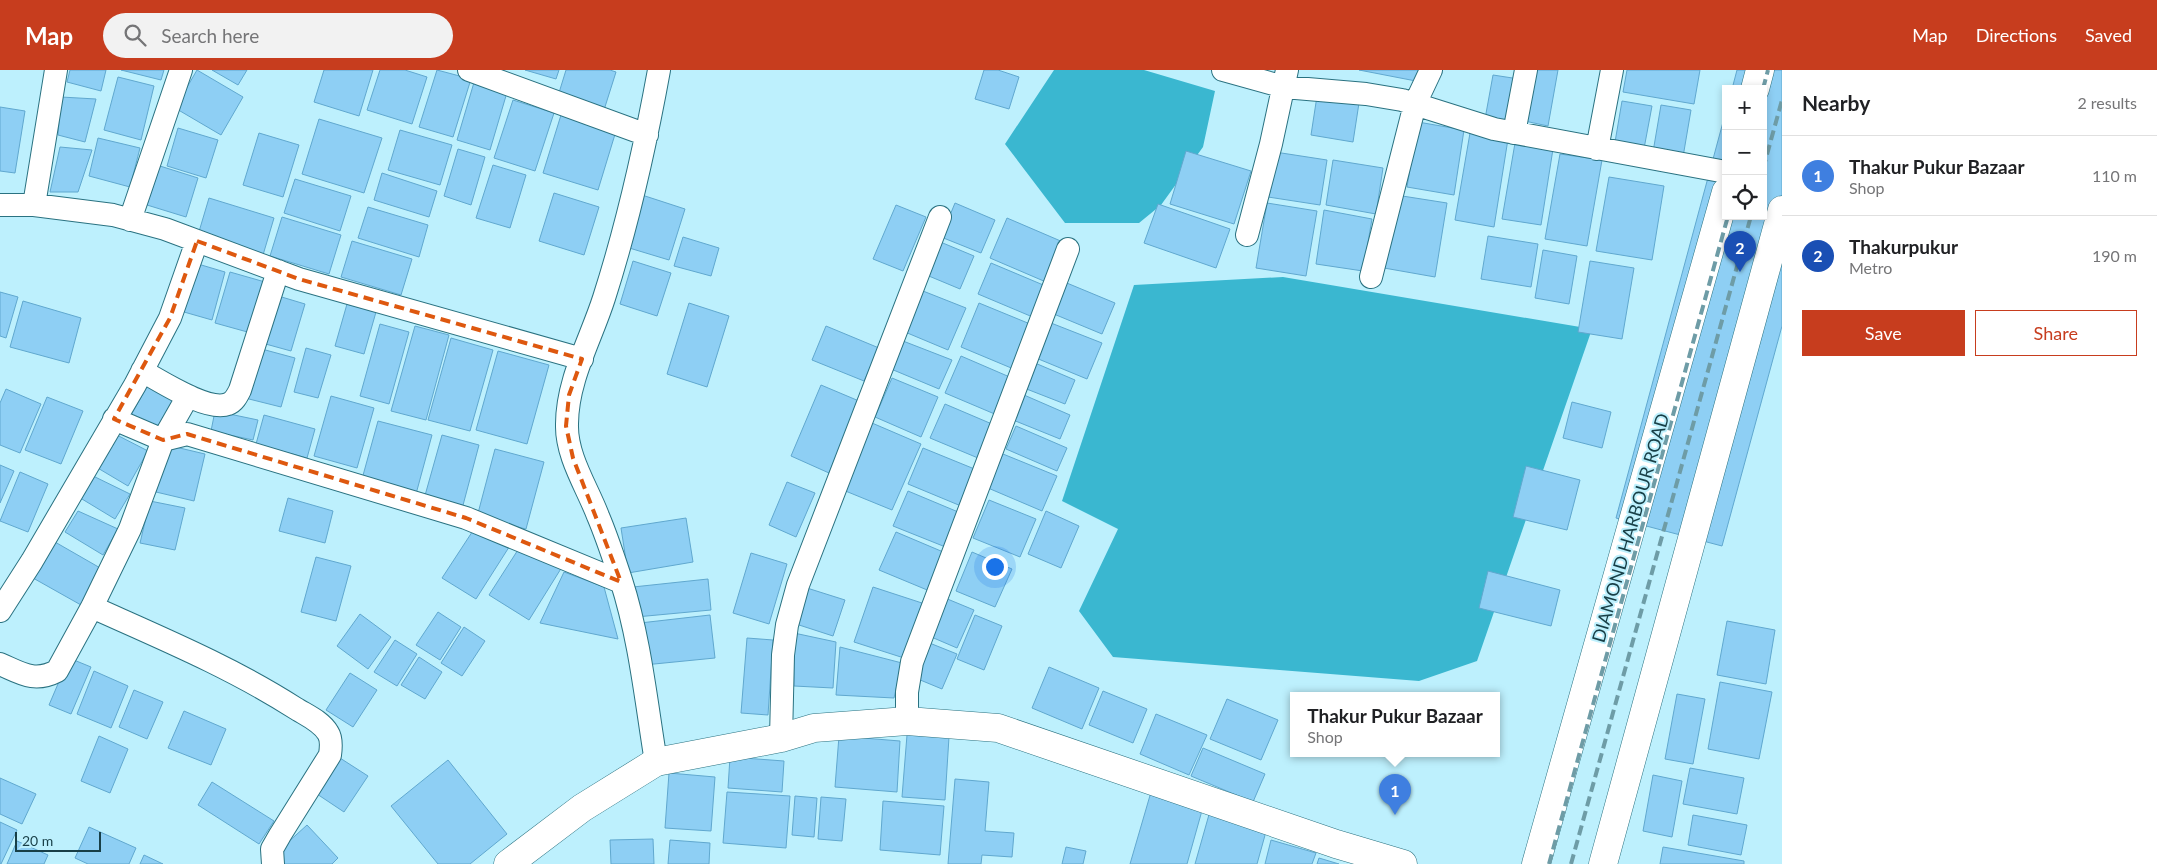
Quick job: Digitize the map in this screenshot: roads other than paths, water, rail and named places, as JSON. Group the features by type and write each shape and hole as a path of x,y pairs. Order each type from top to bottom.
{"main road":[{"path":"1756,85 1760,70"},
{"name":"DIAMOND HARBOUR ROAD","path":"1536,864 1722,206"},
{"path":"1603,864 1782,210"},
{"path":"508,864 582,808 656,762 781,738 814,728 906,721 998,728 1336,844 1403,864"}],"street":[{"path":"34,205 56,70"},
{"path":"130,220 181,70"},
{"path":"469,70 647,134"},
{"path":"656,762 636,633 599,517 573,458 566,426 569,395 612,270 647,134 659,70"},
{"path":"1223,70 1286,78 1366,94 1415,104 1494,129 1722,171"},
{"path":"1371,277 1415,104 1430,76 1431,70"},
{"path":"1514,133 1526,70"},
{"path":"1597,149 1612,70"},
{"path":"1247,235 1286,78"},
{"path":"0,205 34,205 113,215 165,229 298,279 582,359"},
{"path":"781,738 783,655 787,625 798,584 940,217"},
{"path":"0,611 37,553 142,371 170,318 197,241"},
{"path":"906,721 907,692 912,662 1068,249"},
{"path":"142,371 206,404 219,406 228,404 235,399 240,390 278,271"},
{"path":"0,664 28,676 38,678 46,677 57,671 92,607 130,530 163,440 188,396"},
{"path":"114,419 163,440 187,434 466,518 621,582"},
{"path":"92,607 202,656 266,689 322,725 330,734 332,746 330,755 272,850 273,864"}],"water":[{"path":"1054,70 1144,70 1215,91 1203,147 1161,205 1139,223 1065,223 1005,144"},
{"path":"1283,277 1592,329 1477,661 1419,681 1113,657 1079,611 1118,529 1062,501 1134,285"}],"railway":[{"path":"1764,85 1768,70"},
{"path":"1767,154 1782,100"},
{"path":"1549,864 1727,220"},
{"path":"1571,864 1750,220"}],"place":[{"name":"Thakurpukur","path":"1740,272"},
{"name":"Thakur Pukur Bazaar","path":"1395,815"}]}
